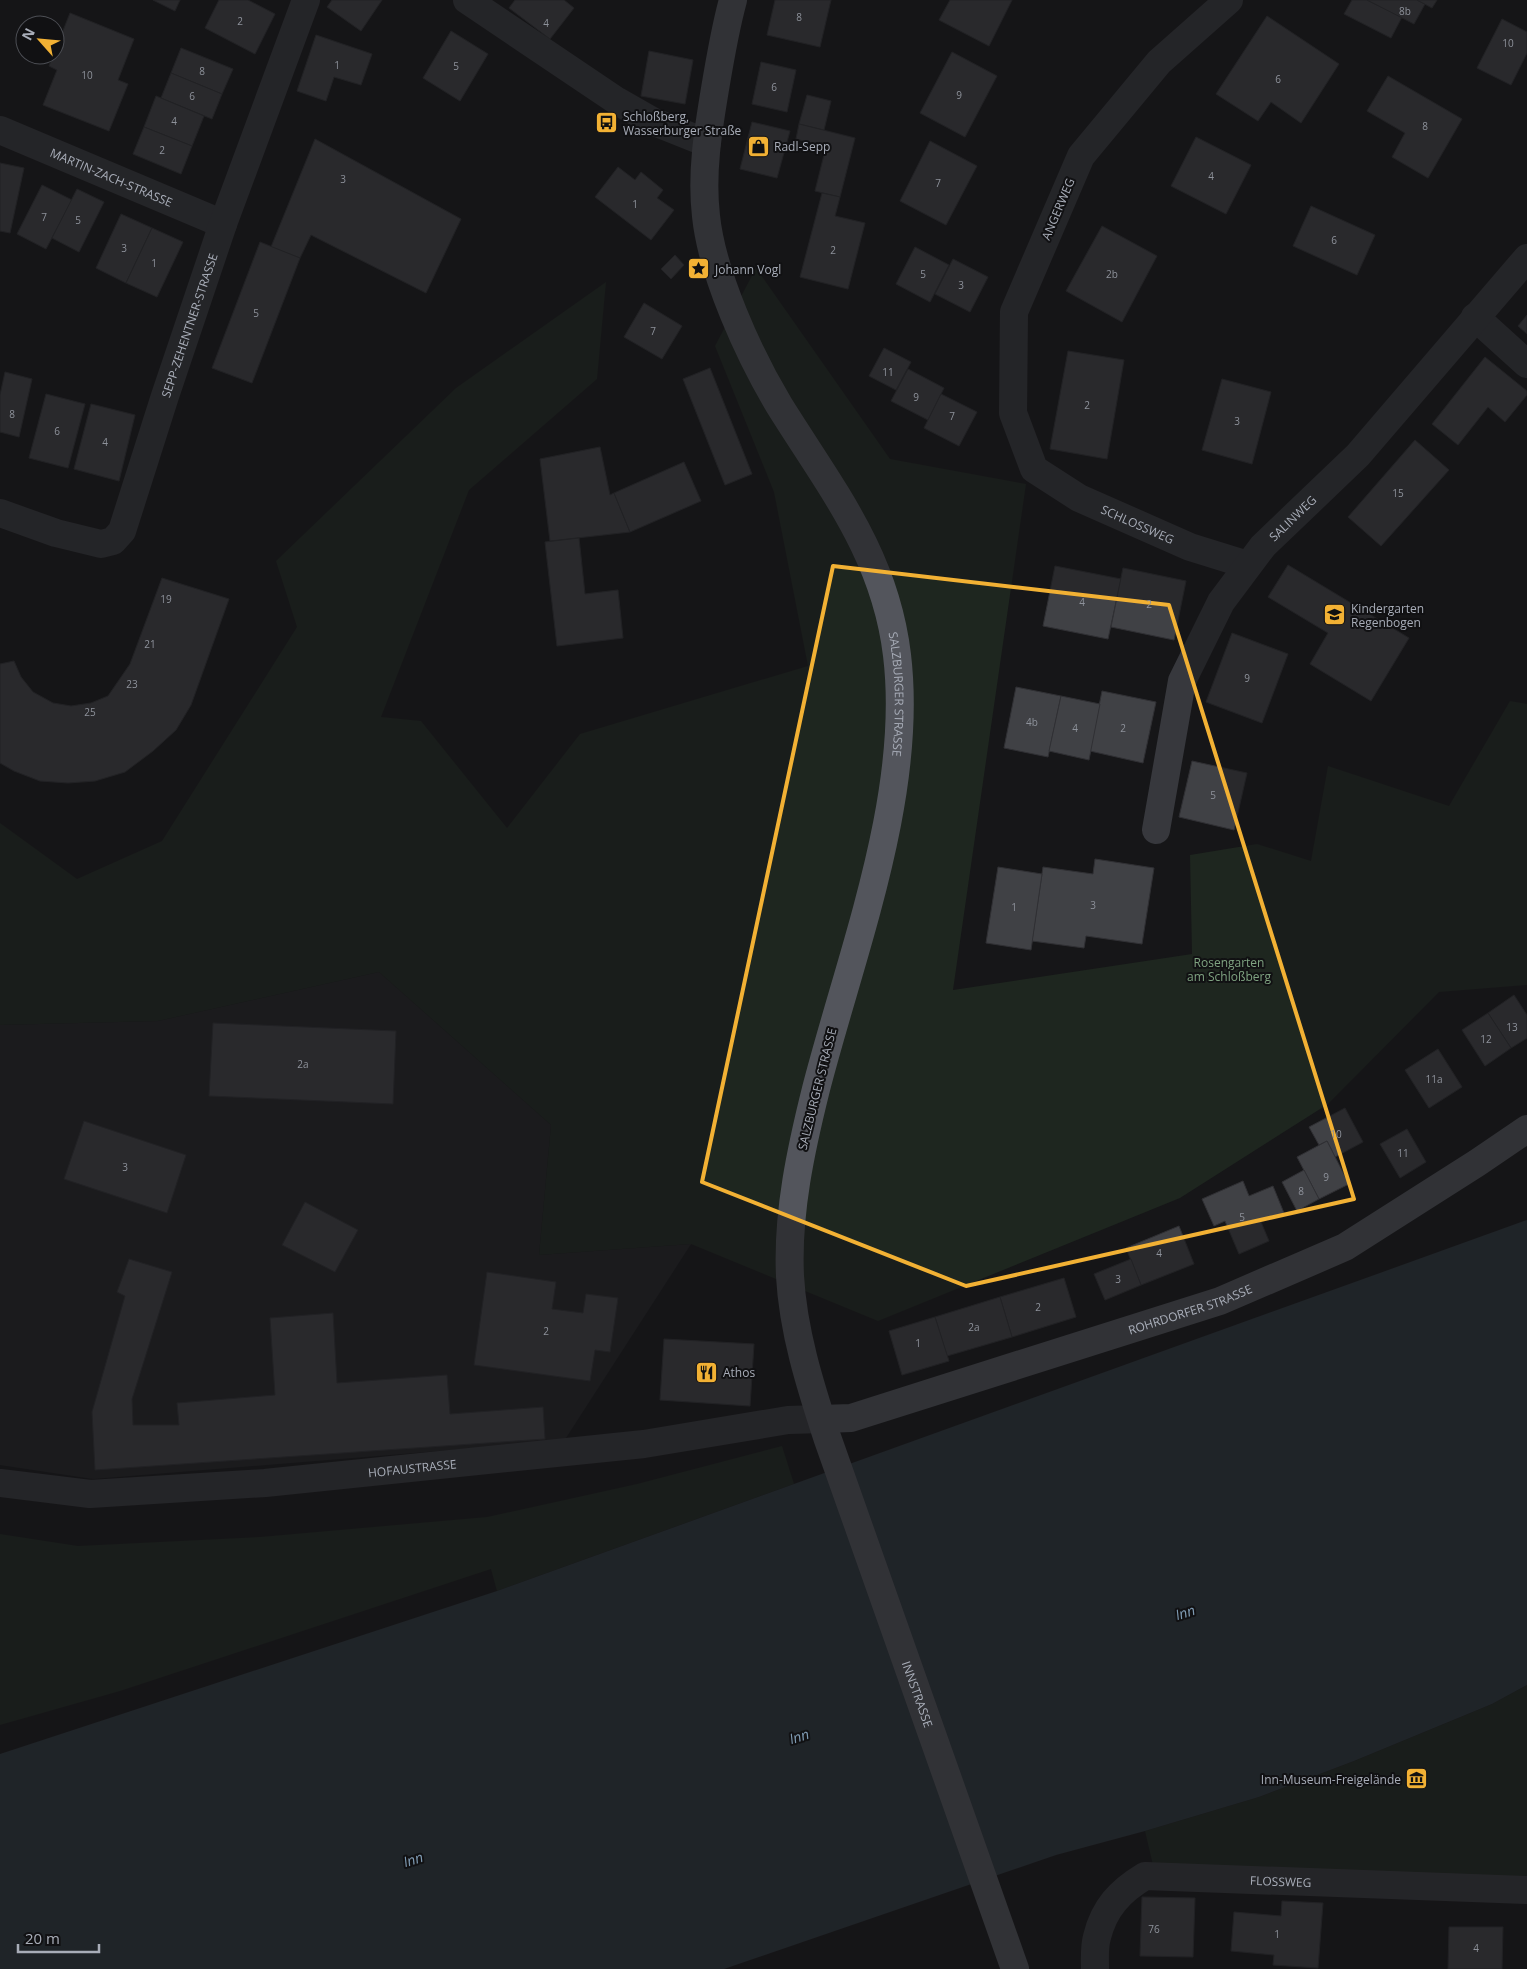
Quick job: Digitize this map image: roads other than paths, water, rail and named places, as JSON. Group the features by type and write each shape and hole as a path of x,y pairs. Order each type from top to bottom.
{"main road":[{"name":"SALZBURGER STRASSE","path":"733,0 718,70 706,143 706,216 709,235 725,291 751,352 777,402 846,507 863,540 878,575 897,653 898,743 891,800 878,864 810,1116 798,1173 792,1228 790,1275 796,1322 805,1364 822,1419"},
{"name":"ROHRDORFER STRASSE","path":"822,1419 851,1418 1220,1301 1345,1247 1478,1163 1527,1129"},
{"name":"INNSTRASSE","path":"822,1419 1015,1969"}],"street":[{"name":"SEPP-ZEHENTNER-STRASSE","path":"0,514 56,533 101,544 113,541 122,531 165,396 224,224 306,0"},
{"path":"467,0 617,101 652,121 706,143"},
{"name":"ANGERWEG","path":"1034,469 1013,413 1014,312 1081,156 1159,62 1229,0"},
{"name":"MARTIN-ZACH-STRASSE","path":"0,130 224,224"},
{"name":"SALINWEG","path":"1156,830 1182,681 1221,602 1263,546 1358,455 1527,258"},
{"path":"1475,317 1527,364"},
{"name":"SCHLOSSWEG","path":"1034,469 1079,498 1190,547 1248,565"},
{"name":"HOFAUSTRASSE","path":"0,1483 90,1494 265,1483 644,1444 788,1420 822,1419"},
{"name":"FLOSSWEG","path":"1095,1969 1097,1938 1108,1909 1127,1886 1145,1876 1527,1890"}],"water":[{"name":"Inn","path":"1527,1220 1527,1685 1492,1704 1354,1761 1259,1797 1056,1855 724,1969 0,1969 0,1754 497,1591"}],"place":[{"name":"Schloßberg, Wasserburger Straße","path":"607,123"},
{"name":"Radl-Sepp","path":"758,146"},
{"name":"Johann Vogl","path":"699,269"},
{"name":"Kindergarten Regenbogen","path":"1335,615"},
{"name":"Athos","path":"707,1372"},
{"name":"Inn-Museum-Freigelände","path":"1417,1779"}],"park label":[{"name":"Rosengarten am Schloßberg","path":"1229,969"}]}
